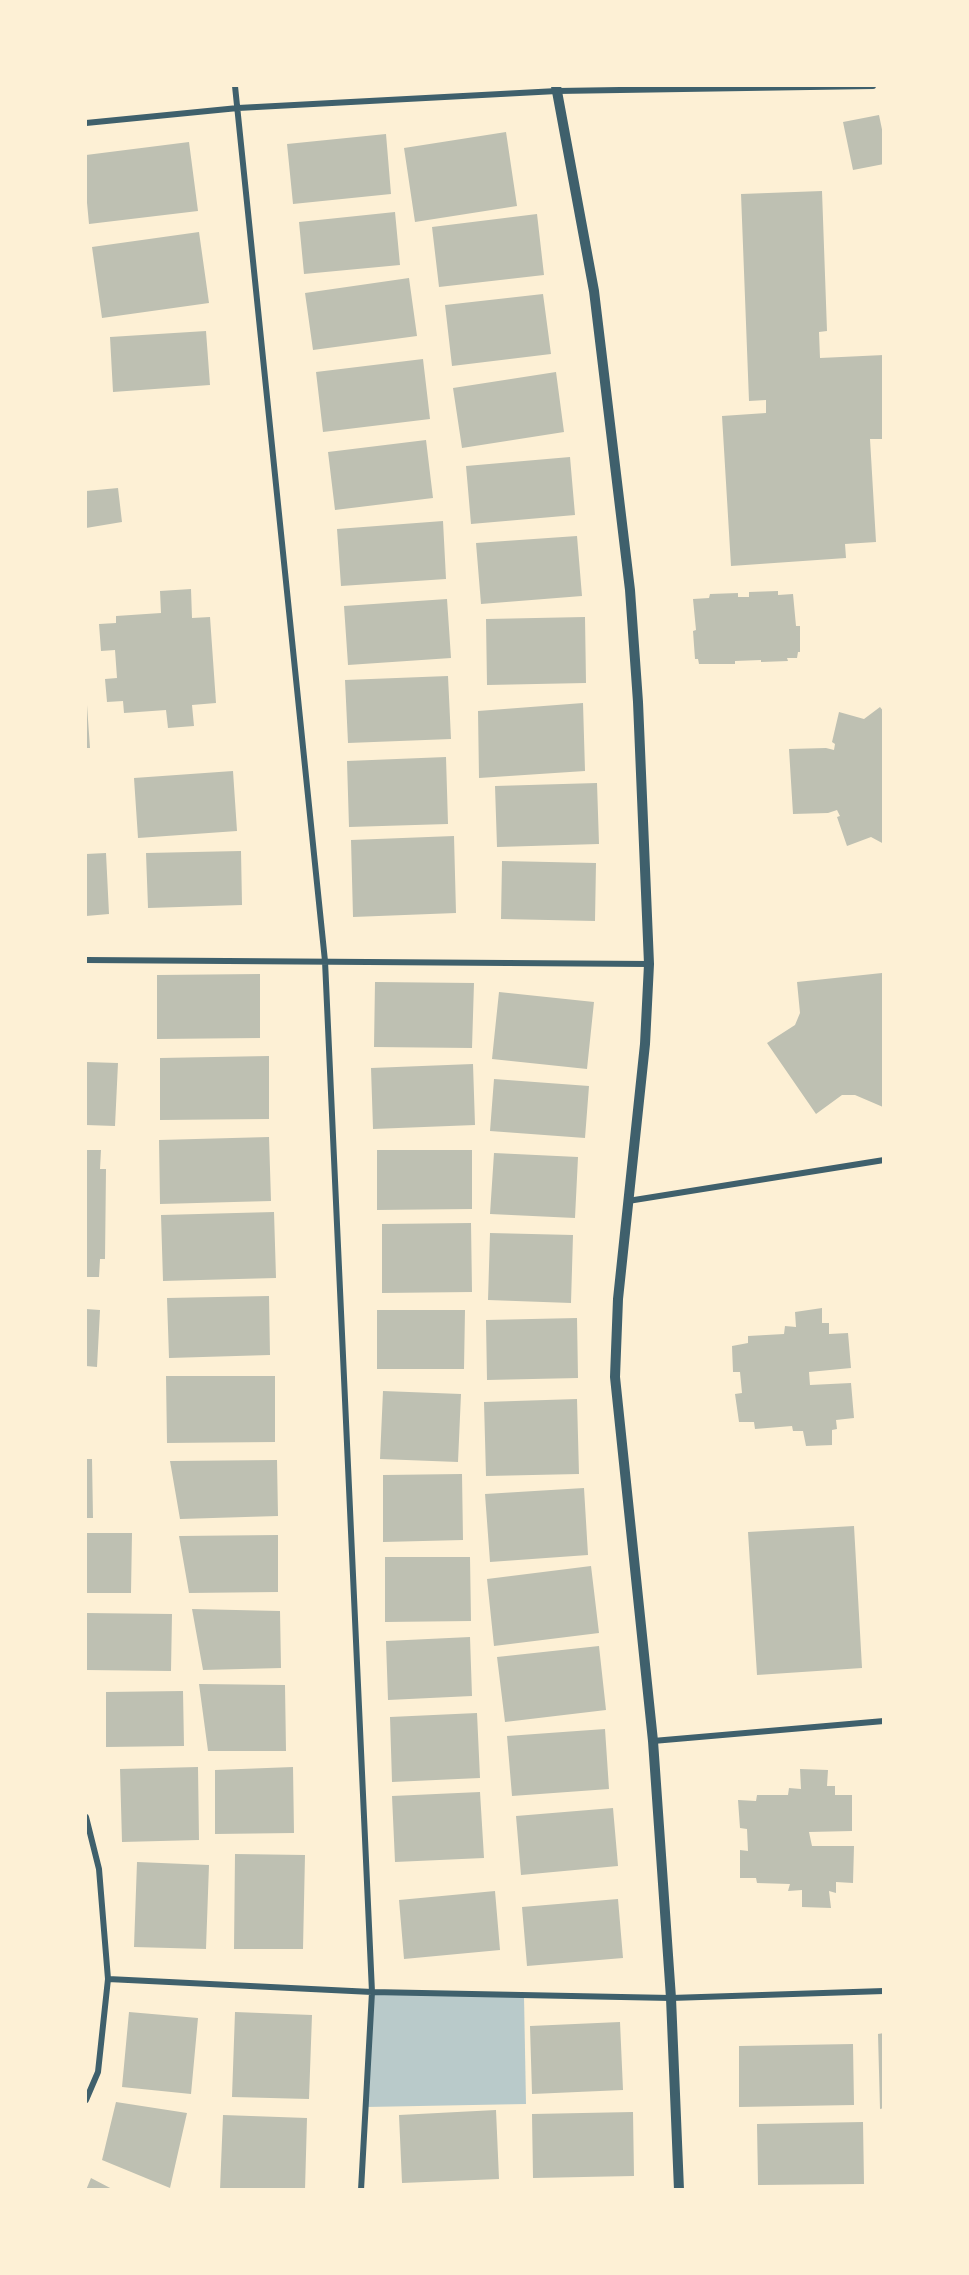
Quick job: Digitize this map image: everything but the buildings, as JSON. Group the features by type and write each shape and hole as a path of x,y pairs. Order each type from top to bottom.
{"street":[{"path":"234,86 325,961 372,1992 361,2190"},
{"path":"86,123 238,108 557,88 873,86"},
{"path":"557,88 594,291 630,590 638,702 649,964 645,1044 618,1299 615,1377 653,1741 671,1998 679,2190"},
{"path":"86,960 649,964"},
{"path":"627,1201 884,1160"},
{"path":"653,1741 884,1721"},
{"path":"86,1817 99,1869 108,1979 98,2072 86,2100"},
{"path":"108,1979 372,1992 671,1998 884,1991"}],"shaded area":[{"path":"372,1992 524,1996 526,2104 366,2107"}]}
